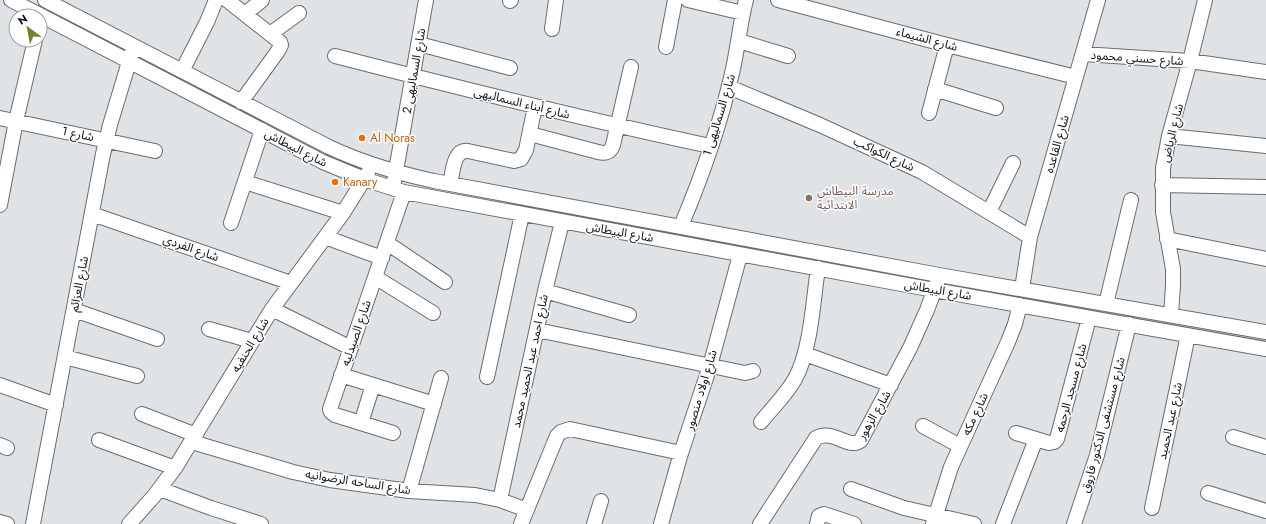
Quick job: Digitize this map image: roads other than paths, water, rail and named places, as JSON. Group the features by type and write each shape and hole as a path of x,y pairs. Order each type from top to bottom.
{"street":[{"name":"شارع البيطاش","path":"11,0 25,8"},
{"path":"182,71 208,22 216,0"},
{"path":"227,0 280,42 280,48 241,102"},
{"path":"245,14 262,0"},
{"name":"شارع السماليهى 2","path":"398,190 396,173 426,0"},
{"path":"552,29 556,0"},
{"path":"666,47 675,0"},
{"path":"688,0 744,7"},
{"name":"شارع الشيماء","path":"778,0 947,45 1076,77"},
{"name":"شارع القاعده","path":"1022,289 1030,237 1083,54 1097,0"},
{"name":"شارع الرياض","path":"1171,315 1173,300 1173,277 1171,254 1163,212 1162,185 1164,156 1205,0"},
{"name":"شارع البيطاش","path":"51,2 329,147 372,165 396,173 939,275 1266,332"},
{"name":"شارع السماليهى 1","path":"681,226 710,146 729,87 739,41 744,7"},
{"path":"270,34 299,13"},
{"name":"شارع البيطاش","path":"48,21 129,61 323,162 364,179 398,190 740,255 1266,349"},
{"path":"739,41 788,56"},
{"path":"419,44 510,68"},
{"path":"929,113 947,45"},
{"name":"شارع العزائم","path":"33,524 106,141 134,46"},
{"path":"0,205 16,121 33,48"},
{"name":"شارع حسني محمود","path":"1083,54 1190,61 1266,72"},
{"name":"شارع أبناء السماليهى","path":"335,56 618,126 710,146"},
{"path":"530,134 604,153 609,152 612,148 618,126 631,67"},
{"name":"شارع الكواكب","path":"729,87 820,125 904,163 922,172 1030,237"},
{"path":"935,89 996,108"},
{"path":"450,184 456,157 460,152 466,150 510,160 521,159 525,153 535,106"},
{"name":"شارع 1","path":"0,118 156,151"},
{"path":"231,223 262,130"},
{"path":"1169,136 1266,146"},
{"path":"989,212 1013,163"},
{"name":"شارع الحنفيه","path":"129,524 160,489 175,468 272,309 343,213 372,165"},
{"path":"244,182 343,213"},
{"path":"1162,185 1266,187"},
{"name":"شارع الصيدليه","path":"393,433 335,415 330,411 330,405 387,243 398,190"},
{"path":"1106,304 1131,200"},
{"name":"شارع احمد عبد الحميد محمد","path":"500,500 545,290 568,223 579,208"},
{"name":"شارع الفردي","path":"92,214 291,283"},
{"path":"487,377 522,214"},
{"path":"325,237 382,258"},
{"path":"1167,239 1266,259"},
{"path":"387,243 445,282"},
{"name":"شارع اولاد منصور","path":"661,524 681,453 710,366 740,255"},
{"path":"761,422 795,379 805,354 818,268"},
{"name":"شارع الزهور","path":"760,524 816,438 820,435 829,435 854,444 860,442 919,329 939,275"},
{"path":"375,277 433,313"},
{"path":"545,290 629,315"},
{"name":"شارع مكه","path":"934,520 944,485 960,446 1008,342 1020,305"},
{"path":"272,309 351,348"},
{"path":"74,310 157,339"},
{"name":"شارع مسجد الرحمه","path":"1016,433 1049,443 1054,442 1057,439 1089,318"},
{"name":"شارع مستشفى الدكتور فاروق","path":"1074,524 1097,455 1129,324"},
{"path":"209,329 252,341"},
{"path":"536,330 710,366 748,373 753,372"},
{"name":"شارع عبد الحميد","path":"1152,508 1188,335"},
{"path":"805,354 891,385"},
{"path":"65,356 137,376"},
{"path":"341,375 434,404"},
{"path":"409,491 441,378"},
{"path":"0,385 56,405"},
{"path":"361,423 373,385"},
{"name":"شارع الساحه الرضوانيه","path":"142,414 194,439 293,472 330,480 409,491 475,495 500,500 527,510"},
{"path":"923,426 960,446"},
{"path":"521,524 555,440 561,432 570,429 681,453"},
{"path":"1233,437 1266,447"},
{"path":"1003,524 1036,439"},
{"path":"99,440 175,468"},
{"path":"160,489 211,508 261,524"},
{"path":"851,489 934,520 974,524"},
{"path":"1208,493 1266,511"},
{"path":"594,524 601,501"},
{"path":"820,519 854,524"},
{"path":"0,522 6,524"}],"place":[{"name":"Al Noras","path":"362,138"},
{"name":"Kanary","path":"335,182"},
{"name":"مدرسة البيطاش الابتدائية","path":"809,198"}]}
